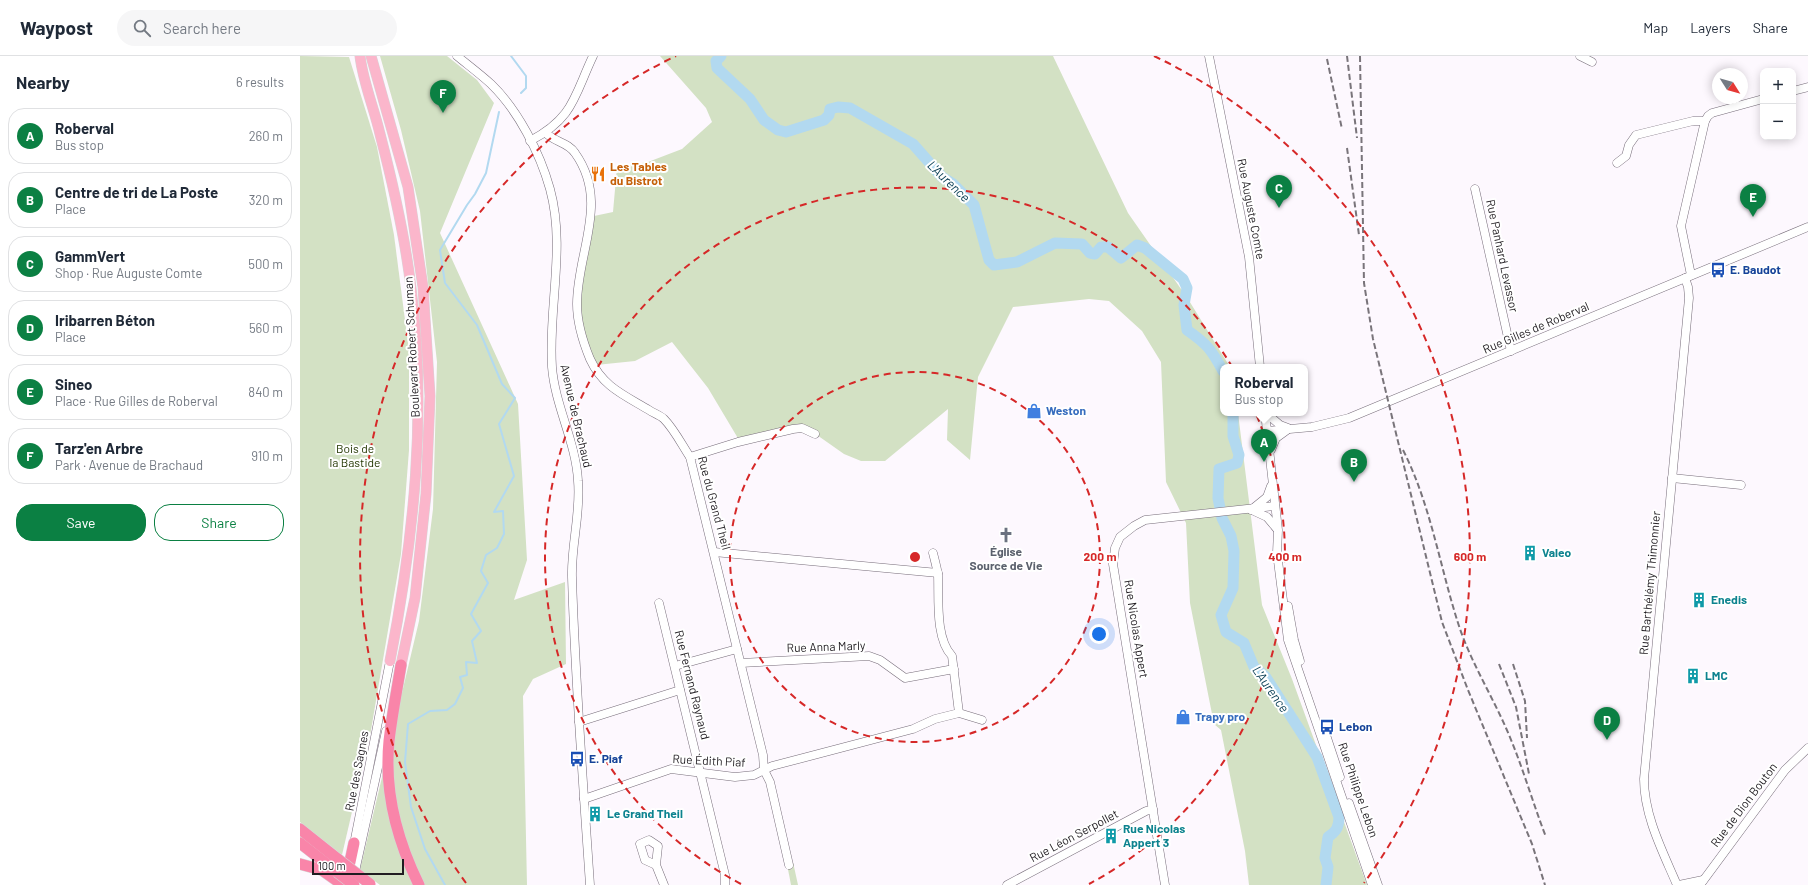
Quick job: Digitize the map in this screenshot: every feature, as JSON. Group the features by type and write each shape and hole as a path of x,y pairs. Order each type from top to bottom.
{"highway":[{"path":"395,663 389,741 389,790 400,842 419,885"},
{"path":"300,829 370,885"},
{"path":"300,843 345,885"},
{"path":"345,885 354,844"},
{"path":"300,864 335,875 353,885"}],"main road":[{"name":"Boulevard Robert Schuman","path":"360,56 396,196 411,288 419,396 415,494 395,663"},
{"name":"Boulevard Robert Schuman","path":"371,56 408,187 423,287 430,396 426,502 415,598 395,663"}],"street":[{"name":"Avenue de Brachaud","path":"457,56 496,90 509,106 536,150 550,191 557,242 551,330 552,374 577,463 579,485 572,574 579,722 590,885"},
{"path":"530,141 546,133 571,107 593,56"},
{"name":"Rue Auguste Comte","path":"1209,56 1248,257 1260,364"},
{"path":"1580,56 1592,62"},
{"path":"1796,90 1808,87"},
{"path":"1617,163 1626,156 1630,144 1636,136 1693,121 1705,121 1712,113 1760,100"},
{"name":"Rue Barthélémy Thimonnier","path":"1678,885 1652,822 1644,795 1644,773 1689,298 1688,277 1681,226 1705,121"},
{"name":"Rue du Grand Theil","path":"546,133 554,140 568,146 576,154 585,172 590,194 592,219 577,302 578,319 590,359 601,379 615,390 664,419 690,456 763,755 764,770 770,782 789,865"},
{"name":"Rue Panhard Levassor","path":"1475,189 1511,351"},
{"name":"Rue Gilles de Roberval","path":"1267,431 1312,427 1349,418 1808,227"},
{"path":"1266,416 1267,431"},
{"path":"1270,416 1280,425 1289,429"},
{"path":"690,456 793,429 802,428 815,434"},
{"path":"1270,452 1276,438 1289,429"},
{"name":"Rue Philippe Lebon","path":"1267,431 1278,530 1277,553 1288,640 1372,885"},
{"path":"1672,478 1741,485"},
{"path":"1251,510 1267,497 1272,481"},
{"name":"Rue Nicolas Appert","path":"1165,885 1113,564 1115,548 1123,535 1145,520 1251,510 1275,506"},
{"path":"1251,510 1260,512 1267,517 1278,530"},
{"name":"Rue Philippe Lebon","path":"1278,541 1282,553 1286,593 1294,640 1378,885"},
{"path":"714,552 938,573"},
{"path":"933,554 938,573 943,640 947,650 952,656 959,712"},
{"name":"Rue Fernand Raynaud","path":"659,603 676,666 680,690 701,772 725,875 725,885"},
{"path":"676,666 737,649"},
{"name":"Rue Anna Marly","path":"741,662 869,656 880,660 905,678 954,669"},
{"name":"Rue des Sagnes","path":"354,844 395,663"},
{"name":"Rue des Sagnes","path":"353,885 395,663"},
{"path":"579,722 680,690"},
{"path":"764,770 772,766 913,730 935,718 959,712 982,720"},
{"name":"Rue de Dion Bouton","path":"1678,885 1702,882 1785,770 1808,748"},
{"name":"Rue Édith Piaf","path":"584,799 671,769 734,777 754,775 764,770"},
{"name":"Rue Léon Serpollet","path":"1007,885 1146,811 1153,809"},
{"path":"656,865 664,885"}],"green space":[{"name":"Bois de la Bastide","path":"300,56 349,57 377,147 394,235 409,351 409,450 401,554 371,730 342,855 300,822"},
{"path":"380,56 447,56 477,80 494,103 440,233 518,404 527,560 514,600 565,582 566,664 533,679 523,696 527,885 380,885 360,870 419,621 433,509 437,362 420,211 401,130"},
{"path":"660,56 1053,56 1128,213 1188,299 1228,364 1220,364 1220,416 1238,416 1262,605 1292,679 1367,885 1249,885 1245,851 1221,730 1214,724 1190,603 1186,523 1166,482 1161,362 1142,331 1109,301 1089,299 1013,307 978,377 970,460 947,440 948,409 885,461 861,461 844,454 807,428 739,440 708,388 672,342 635,361 596,365 583,330 581,317 582,288 594,216 613,212 617,167 648,162 682,149 712,122 706,108"},
{"path":"793,862 798,885 791,885 787,864"}],"waterway":[{"path":"511,56 526,76 526,88 521,93"},
{"name":"L'Aurence","path":"721,56 716,61 717,68 750,99 764,120 778,130 786,132 824,120 829,115 830,109 838,107 850,108 913,144 942,177 953,184 974,205 989,260 994,265 1017,262 1055,243 1082,244 1090,253 1095,254 1101,247 1108,247 1121,258 1137,245 1145,248 1183,279 1187,288 1184,305 1187,330 1208,348 1220,366"},
{"path":"445,885 425,849 411,807 405,762 408,724 430,711 447,710 455,704 463,688 460,677 467,675 466,662 477,663 472,641 481,631 471,614 488,583 481,571 486,555 497,548 504,534 503,511 494,512 514,476 499,424 515,398 502,384 477,325 445,283 440,250 475,194 486,173 499,112"},
{"name":"L'Aurence","path":"1233,416 1233,436 1239,455 1237,463 1219,469 1218,498 1222,518 1231,536 1234,551 1233,588 1221,615 1226,632 1244,643 1254,667 1265,676 1317,757 1339,817 1336,829 1328,837 1325,858 1328,867 1326,885"}],"railway":[{"path":"1347,56 1357,138"},
{"path":"1360,56 1364,283 1373,339 1442,622 1468,690 1532,844 1545,885"},
{"path":"1327,59 1342,129"},
{"path":"1347,148 1359,235"},
{"path":"1403,450 1421,493 1459,626 1475,665 1512,742 1546,837"},
{"path":"1499,664 1516,707 1529,774"},
{"path":"1513,664 1525,701 1527,738"}],"place":[{"name":"Tarz'en Arbre","path":"443,113"},
{"name":"Les Tables du Bistrot","path":"598,174"},
{"name":"GammVert","path":"1279,208"},
{"name":"Sineo","path":"1753,217"},
{"name":"E. Baudot","path":"1718,270"},
{"name":"Weston","path":"1034,411"},
{"name":"Roberval","path":"1264,462"},
{"name":"Centre de tri de La Poste","path":"1354,482"},
{"name":"Église Source de Vie","path":"1006,535"},
{"name":"Valeo","path":"1530,553"},
{"name":"Enedis","path":"1699,600"},
{"name":"LMC","path":"1693,676"},
{"name":"Trapy pro","path":"1183,717"},
{"name":"Lebon","path":"1327,727"},
{"name":"Iribarren Béton","path":"1607,740"},
{"name":"E. Piaf","path":"577,759"},
{"name":"Le Grand Theil","path":"595,814"},
{"name":"Rue Nicolas Appert 3","path":"1111,836"}]}
